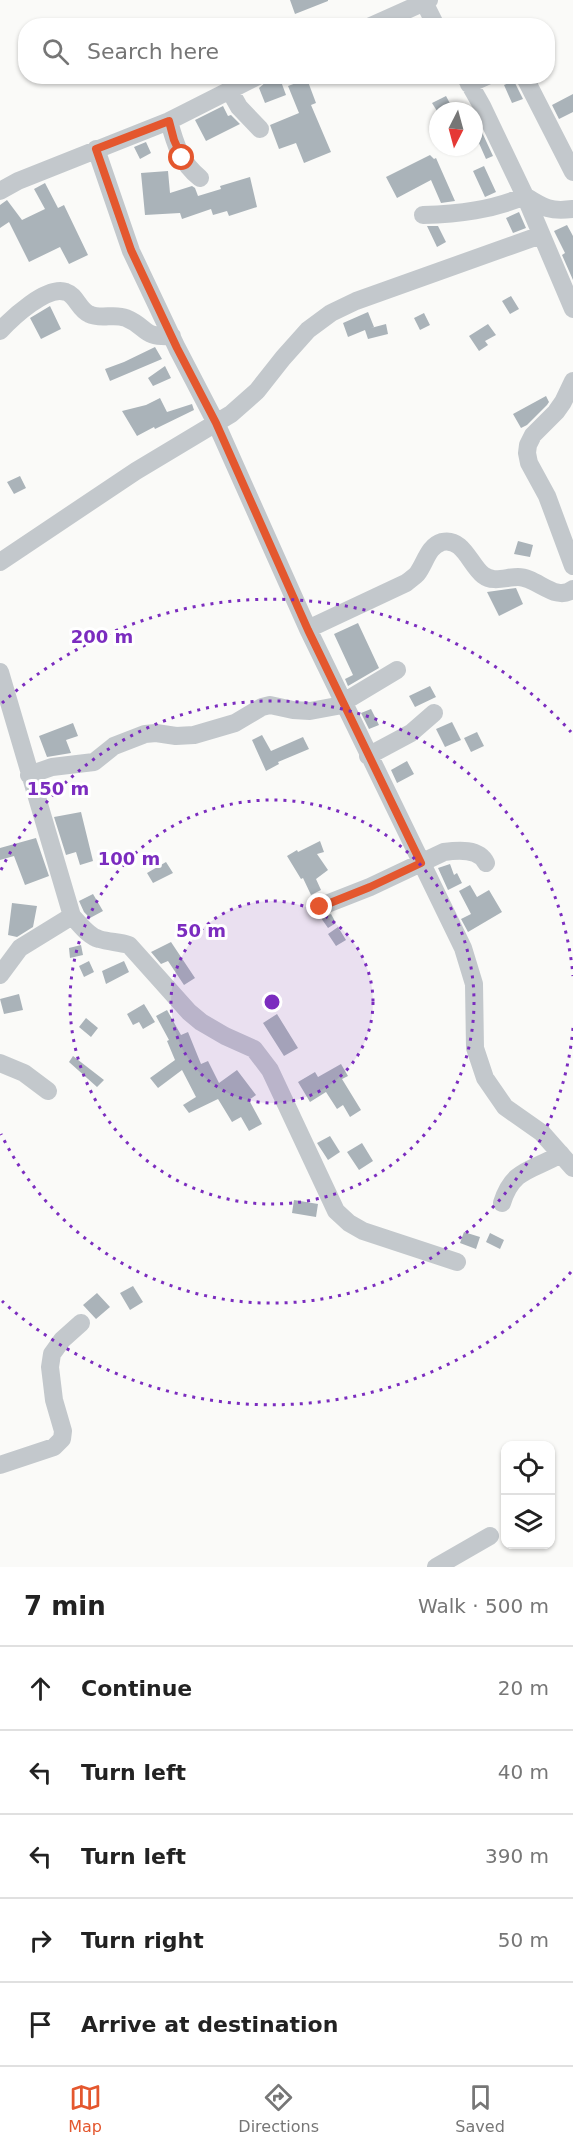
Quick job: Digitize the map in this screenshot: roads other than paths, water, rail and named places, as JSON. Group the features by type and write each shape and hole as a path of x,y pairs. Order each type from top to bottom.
{"street":[{"path":"389,18 427,1 433,18"},
{"path":"0,191 18,181 169,121 243,84"},
{"path":"469,84 525,196 573,309"},
{"path":"528,84 573,172"},
{"path":"230,91 239,107 260,129"},
{"path":"169,121 177,149 190,170 200,178"},
{"path":"96,149 131,250 216,423 308,630 463,948 474,984 475,1048 485,1078 505,1107 542,1133 573,1168"},
{"path":"423,215 485,210 525,196 547,209 558,211 573,209"},
{"path":"0,562 136,471 231,414 245,403 308,330 331,314 356,301 541,235"},
{"path":"0,331 21,310 48,294 58,291 70,293 84,311 91,315 125,317 151,335 172,336"},
{"path":"573,381 556,412 533,435 527,453 529,463 547,496 573,566"},
{"path":"308,630 406,583 416,574 430,550 443,542 450,542 459,547 485,577 528,578 561,594 573,589"},
{"path":"29,775 52,767 94,762 114,746 145,734 194,735 235,723 262,707 270,705 310,711 344,704 397,670"},
{"path":"0,672 72,916 98,939 129,945 189,1012 201,1022 254,1049 270,1070 336,1211 349,1223 363,1231 457,1262"},
{"path":"368,756 411,733 434,713"},
{"path":"320,907 370,887 444,852 476,853 483,857 486,863"},
{"path":"0,975 20,948 72,916"},
{"path":"0,1064 24,1073 48,1091"},
{"path":"502,1203 505,1192 517,1174 545,1164 561,1154"},
{"path":"0,1465 54,1447 62,1439 63,1431 54,1400 50,1367 52,1354 62,1340 81,1323"},
{"path":"436,1567 490,1536"}]}
